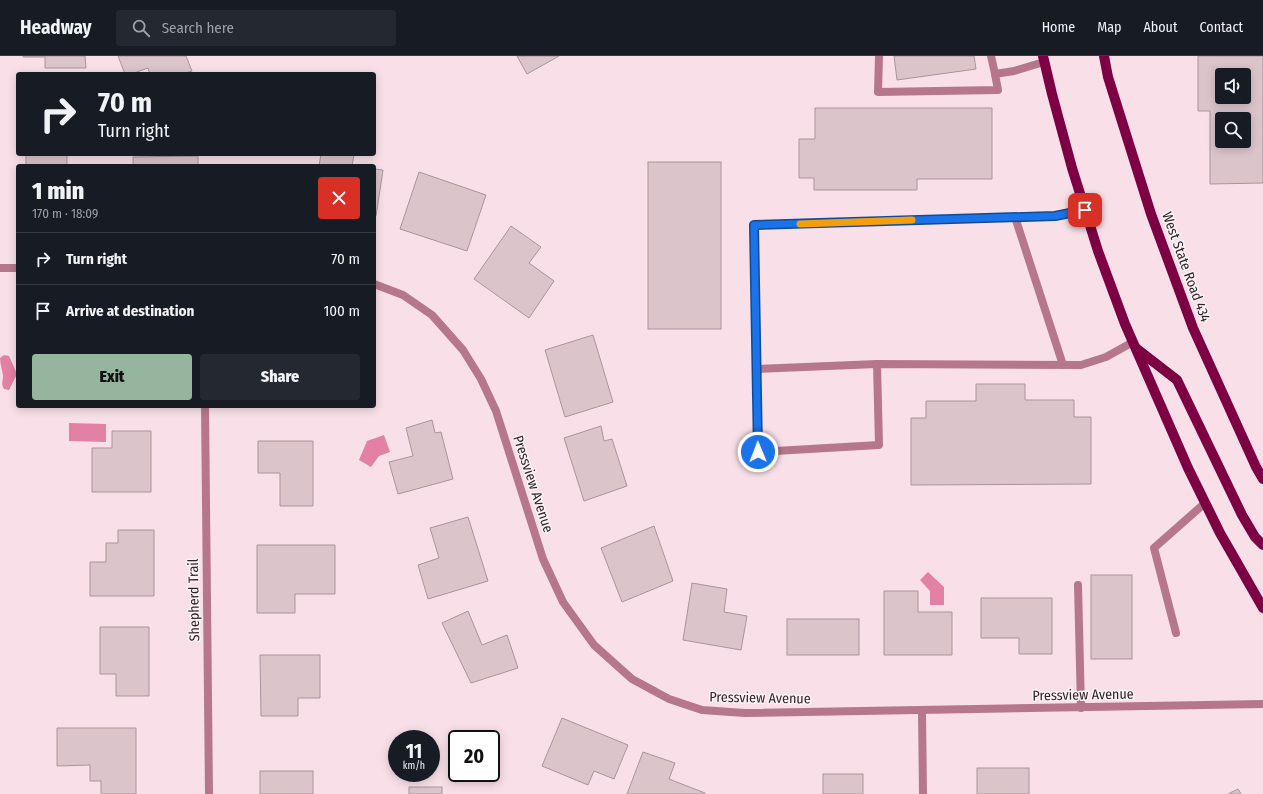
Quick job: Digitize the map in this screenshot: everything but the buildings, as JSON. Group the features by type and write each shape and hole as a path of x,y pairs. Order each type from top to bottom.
{"main road":[{"name":"West State Road 434","path":"1104,56 1108,77 1151,214 1193,328 1256,467 1263,479"},
{"path":"1044,59 1072,168 1085,210 1098,251 1134,345 1205,503 1220,533 1263,608"},
{"path":"1134,345 1177,380 1242,515 1263,545"}],"street":[{"path":"879,56 878,92 998,90 991,56"},
{"path":"995,74 1014,71 1044,59"},
{"path":"877,364 879,445 758,452 754,225 1055,216 1085,210"},
{"path":"1015,217 1063,365"},
{"path":"0,268 16,268"},
{"name":"Pressview Avenue","path":"376,285 403,295 432,315 463,350 481,379 496,411 543,559 563,602 594,645 632,679 669,699 702,710 745,713 1263,704"},
{"path":"757,369 877,364 1081,365 1106,357 1134,345"},
{"name":"Shepherd Trail","path":"205,408 209,794"},
{"path":"1176,633 1154,548 1205,503"},
{"path":"1078,585 1080,708"},
{"path":"922,711 923,794"}],"shaded area":[{"path":"4,355 9,356 16,372 16,376 9,390 4,389 3,386 0,358"},
{"path":"69,423 106,424 106,442 69,441"},
{"path":"384,435 390,452 379,456 371,467 359,460 367,441"},
{"path":"928,572 944,587 944,605 930,605 930,591 920,580"}],"slow traffic":[{"path":"800,224 912,220"}],"route":[{"path":"758,452 754,225 1055,216 1085,210"}]}
